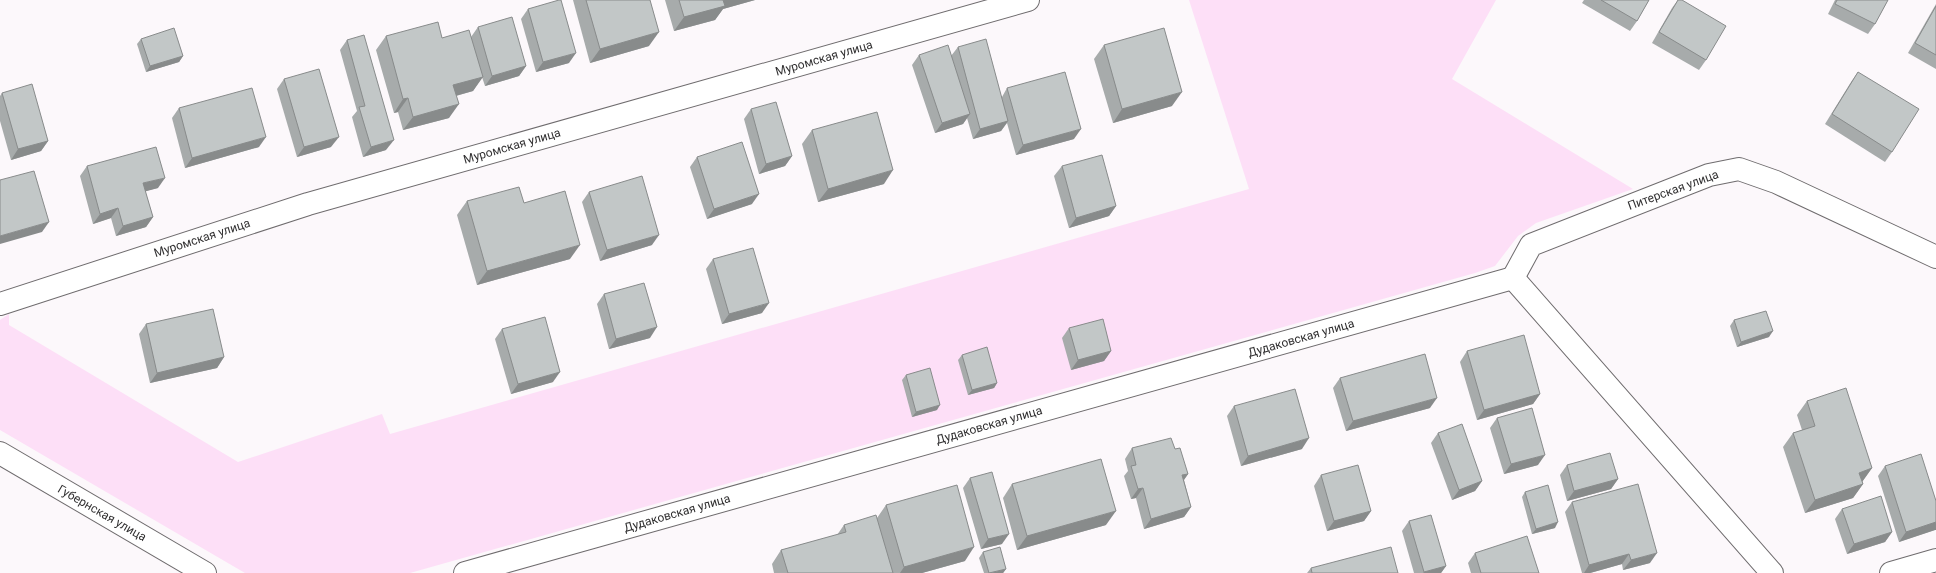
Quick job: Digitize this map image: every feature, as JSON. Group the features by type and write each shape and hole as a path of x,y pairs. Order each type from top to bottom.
{"street":[{"name":"Муромская улица","path":"0,304 308,204 1028,0"},
{"name":"Питерская улица","path":"1513,278 1531,245 1709,175 1739,169 1776,182 1936,257"},
{"name":"Дудаковская улица","path":"465,573 1513,278"},
{"path":"1513,278 1772,573"},
{"name":"Губернская улица","path":"0,453 205,573"},
{"path":"1891,573 1936,560"}],"shaded area":[{"path":"1189,0 1496,0 1452,79 1633,189 1536,223 1518,236 1495,266 1475,273 410,573 245,573 0,430 0,320 9,314 9,325 238,462 382,414 390,434 1249,189"}],"building":[{"path":"561,0 576,53 543,62 528,9"},
{"path":"586,0 650,0 659,32 600,49"},
{"path":"679,0 723,0 725,6 684,17"},
{"path":"1601,0 1649,0 1637,21"},
{"path":"1678,0 1682,0 1726,26 1706,60 1659,32"},
{"path":"1837,0 1888,0 1875,24 1835,4"},
{"path":"1936,6 1936,55 1915,43"},
{"path":"512,17 526,66 492,76 478,27"},
{"path":"438,22 442,38 469,30 483,77 453,85 459,104 413,117 408,98 403,99 386,36"},
{"path":"174,28 183,56 150,66 141,39"},
{"path":"1164,28 1182,92 1122,109 1104,45"},
{"path":"364,35 394,140 371,147 359,107 365,106 347,40"},
{"path":"986,39 1008,121 980,129 958,47"},
{"path":"948,45 970,114 942,123 919,55"},
{"path":"319,69 339,137 304,147 284,79"},
{"path":"1065,72 1081,129 1023,145 1007,88"},
{"path":"1858,72 1919,109 1892,152 1832,114"},
{"path":"32,84 48,141 18,149 2,93"},
{"path":"252,88 266,137 192,158 179,108"},
{"path":"776,102 792,156 766,164 751,109"},
{"path":"877,112 893,170 828,189 812,130"},
{"path":"742,142 759,194 714,209 697,157"},
{"path":"156,147 165,178 143,183 153,217 123,226 118,208 100,214 87,166"},
{"path":"1102,155 1116,206 1076,218 1062,166"},
{"path":"34,171 49,222 0,236 0,180"},
{"path":"642,176 659,235 607,250 589,192"},
{"path":"519,187 524,203 565,191 580,245 487,271 467,201"},
{"path":"753,248 769,303 729,314 713,259"},
{"path":"644,283 657,327 616,339 604,294"},
{"path":"213,309 224,357 157,373 146,324"},
{"path":"1766,311 1773,331 1741,342 1734,320"},
{"path":"545,317 560,372 518,384 502,329"},
{"path":"1103,319 1111,351 1078,360 1069,328"},
{"path":"1524,335 1540,394 1484,410 1467,351"},
{"path":"987,347 997,383 972,390 962,355"},
{"path":"1425,354 1437,398 1353,421 1340,378"},
{"path":"930,368 940,405 916,412 906,375"},
{"path":"1846,388 1872,468 1859,473 1863,484 1815,500 1793,433 1815,426 1807,401"},
{"path":"1295,389 1309,438 1248,456 1234,406"},
{"path":"1532,408 1545,455 1511,464 1497,418"},
{"path":"1462,424 1482,481 1459,490 1438,433"},
{"path":"1171,438 1175,449 1180,448 1188,474 1182,475 1191,507 1151,519 1143,488 1138,489 1131,466 1136,465 1132,448"},
{"path":"1610,453 1618,479 1574,491 1567,465"},
{"path":"1921,454 1936,501 1936,522 1906,532 1885,466"},
{"path":"1101,459 1116,511 1027,536 1012,484"},
{"path":"1358,465 1371,511 1334,521 1321,475"},
{"path":"992,472 1009,534 988,539 970,478"},
{"path":"1638,484 1657,553 1631,560 1629,554 1589,565 1572,502"},
{"path":"957,485 974,547 904,567 886,505"},
{"path":"1548,485 1558,522 1536,529 1525,492"},
{"path":"1881,496 1892,532 1854,544 1842,509"},
{"path":"876,515 893,573 788,573 781,550 846,532 844,525"},
{"path":"1431,515 1446,566 1424,572 1409,521"},
{"path":"1527,536 1539,573 1481,573 1475,553"},
{"path":"1000,547 1006,569 989,573 983,552"},
{"path":"1391,547 1398,573 1312,573 1311,568"}]}
